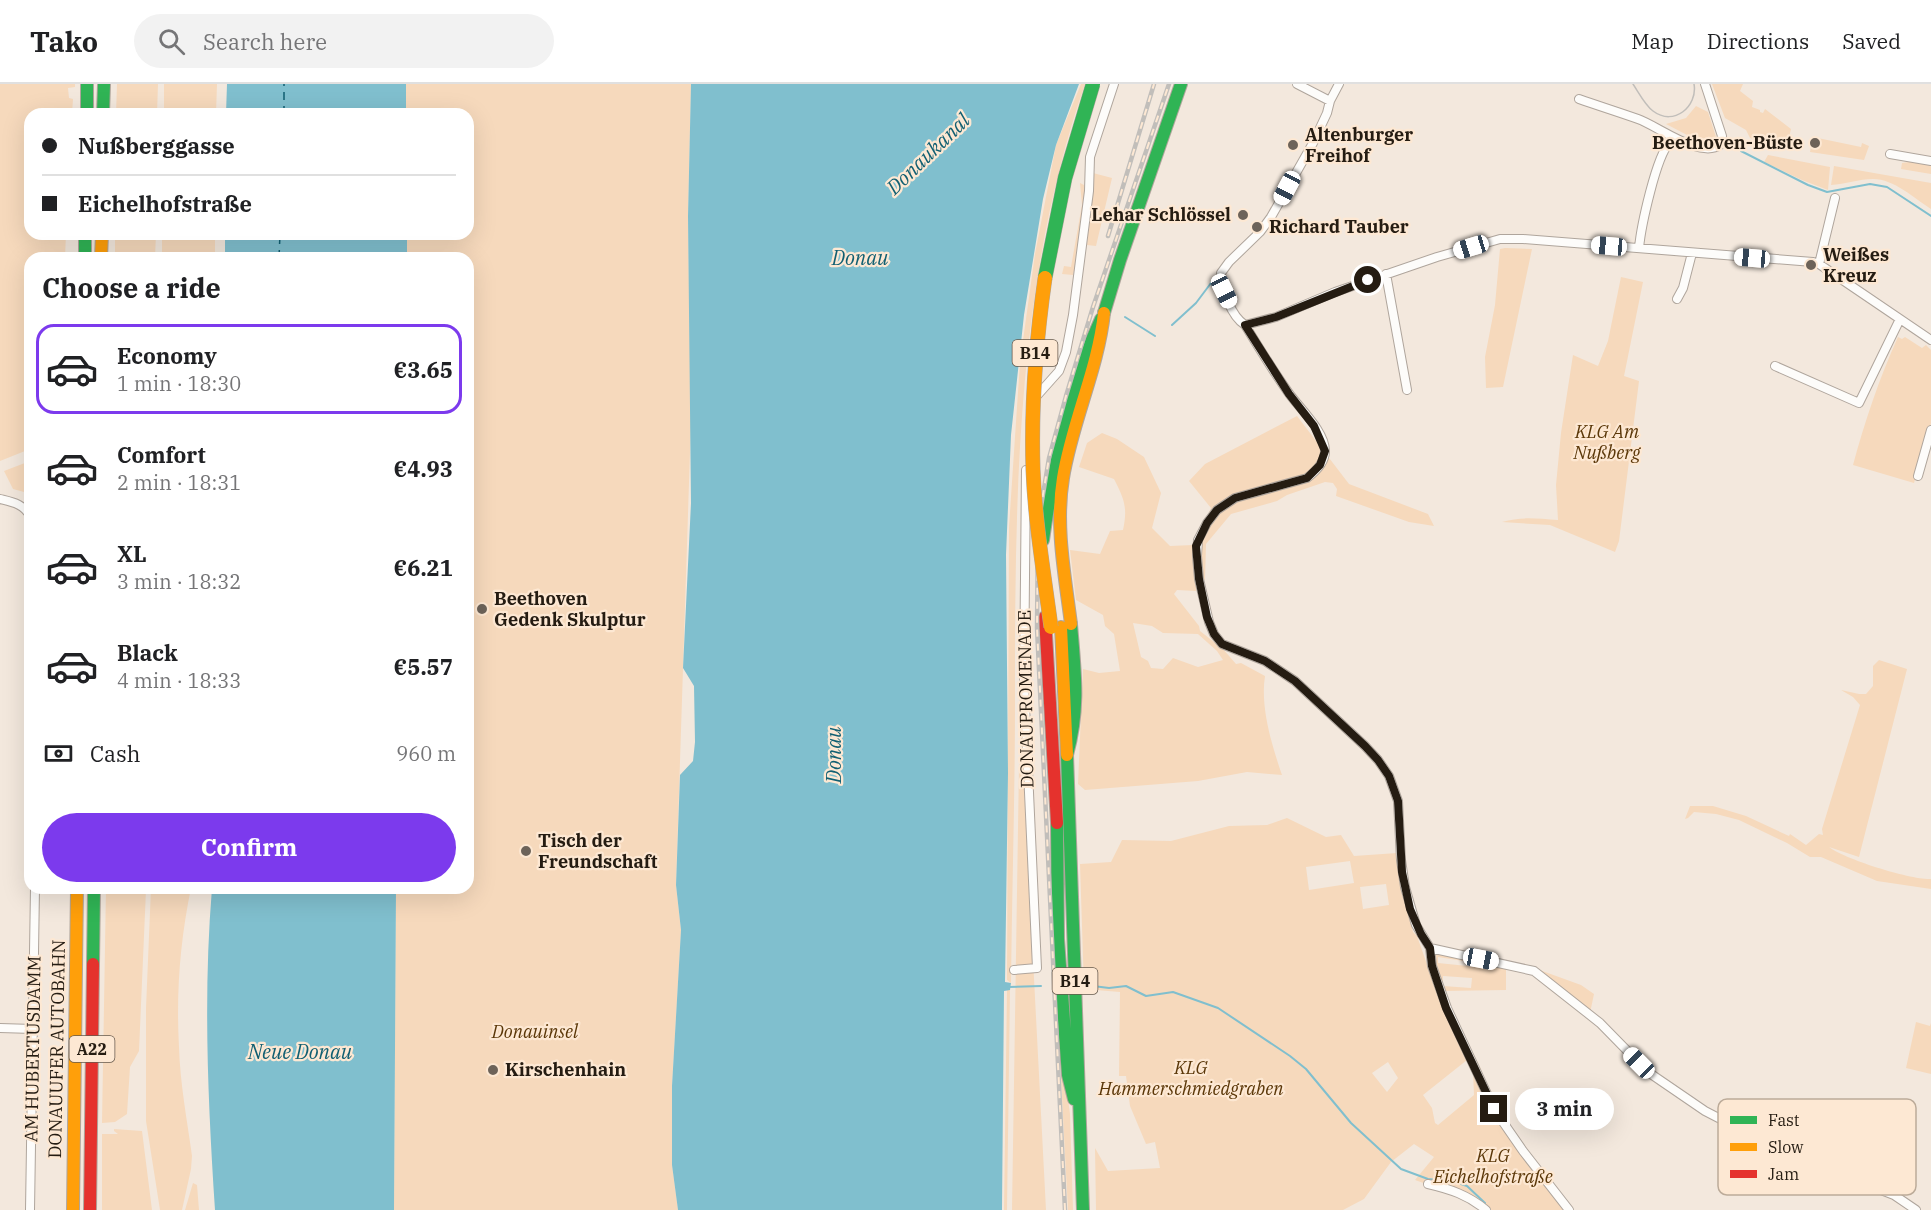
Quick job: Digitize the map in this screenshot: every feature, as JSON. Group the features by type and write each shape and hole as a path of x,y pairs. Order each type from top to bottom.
{"main road":[{"path":"87,84 87,108"},
{"path":"103,108 104,84"},
{"name":"B14","path":"1064,700 1051,627 1033,472 1032,376 1044,282 1053,235 1071,156 1093,84"},
{"name":"B14","path":"1083,1210 1064,657 1045,504 1040,434 1049,315 1058,255 1081,159 1104,84"},
{"path":"1080,1124 1068,1075 1058,939 1057,826 1041,561 1046,511 1070,410 1092,337 1104,313 1181,84"},
{"path":"1068,755 1074,729 1077,697 1061,543 1060,501 1063,476 1101,341 1104,313"},
{"name":"DONAUUFER AUTOBAHN","path":"73,1210 77,894"},
{"name":"DONAUUFER AUTOBAHN","path":"90,1210 94,894"}],"street":[{"name":"DONAUPROMENADE","path":"1014,970 1037,968 1023,683 1029,407 1059,371 1065,352 1073,315 1089,191 1090,157 1114,84"},
{"path":"1297,84 1330,101"},
{"path":"1340,84 1312,143 1271,217 1260,232 1228,262 1221,273 1224,291 1238,319 1245,325 1289,394 1314,426 1325,451 1320,465 1307,478 1235,498 1217,510 1207,523 1196,546 1199,579 1207,617 1214,634 1222,644 1265,661 1295,681 1365,746 1389,776 1398,801 1405,887 1416,925 1430,948 1432,966 1446,1008 1494,1109 1569,1210"},
{"path":"1579,99 1646,122 1680,141 1711,149 1722,143 1722,136 1705,84"},
{"path":"1639,248 1663,150 1670,142 1680,141"},
{"path":"1890,154 1931,161"},
{"path":"1819,264 1835,198"},
{"path":"1245,325 1276,317 1335,292 1386,274 1500,240 1523,239 1784,261 1809,261 1819,264 1931,340"},
{"path":"1677,299 1683,288 1692,253"},
{"path":"1386,274 1407,390"},
{"path":"1775,366 1859,403 1900,320"},
{"path":"1918,476 1931,430"},
{"path":"0,499 20,505 24,509"},
{"name":"AM HUBERTUSDAMM","path":"30,1210 35,894"},
{"path":"1430,948 1534,971 1600,1023 1660,1082 1718,1117"},
{"path":"0,1028 33,1029"},
{"path":"1428,1184 1448,1188 1465,1195 1486,1210"},
{"path":"1891,1195 1916,1210"}],"green space":[{"path":"0,84 75,84 75,87 68,88 69,98 73,99 72,108 24,108 24,240 66,240 65,252 24,252 24,451 0,461"},
{"path":"117,84 158,84 157,108 116,108"},
{"path":"164,84 217,84 216,108 164,108"},
{"name":"Donauinsel","path":"406,84 691,84 688,216 691,421 676,885 681,930 672,1086 672,1165 678,1210 394,1210 396,894 474,894 474,252 407,252 407,240 474,240 474,108 406,108"},
{"path":"1081,84 1085,84 1062,159 1045,235 1024,389 1016,545 1011,983 1007,980 1009,527 1020,362 1035,254 1056,145"},
{"path":"1712,84 1743,84 1740,91 1753,101 1752,107 1763,113 1765,109 1791,129 1786,150 1750,138 1746,130 1725,118"},
{"path":"1696,106 1708,112 1716,137 1713,140 1689,136 1666,124 1686,118"},
{"path":"1813,137 1861,147 1862,143 1869,146 1864,160 1810,152"},
{"path":"1768,155 1830,167 1828,190 1764,162"},
{"path":"1916,161 1931,164 1931,174 1901,169 1902,163"},
{"path":"1834,166 1931,183 1931,209 1903,190 1881,180 1868,179 1831,185"},
{"path":"1093,173 1112,178 1096,246 1087,245"},
{"path":"1080,183 1084,185 1086,191 1079,249 1073,275 1062,274 1064,266 1071,267 1082,205"},
{"path":"115,240 156,240 155,252 115,252"},
{"path":"162,240 215,240 215,252 162,252"},
{"path":"1500,249 1532,249 1503,387 1486,388 1485,357 1495,305"},
{"name":"KLG Am Nußberg","path":"1621,277 1643,282 1624,376 1639,381 1619,541 1615,552 1550,525 1502,522 1523,518 1558,520 1556,485 1573,355 1598,366 1608,341"},
{"path":"1898,337 1902,339 1905,337 1922,348 1926,345 1931,350 1931,423 1914,483 1853,465 1873,400"},
{"path":"1297,416 1349,484 1428,514 1434,526 1409,522 1336,496 1337,489 1333,483 1325,482 1287,495 1277,501 1231,514 1206,544 1205,580 1197,574 1196,591 1177,590 1174,594 1199,626 1200,631 1223,649 1236,664 1241,663 1265,676 1266,713 1282,775 1247,772 1198,781 1085,790 1078,784 1083,669 1099,673 1120,671 1114,634 1105,626 1103,615 1076,600 1070,550 1100,554 1110,531 1123,530 1125,515 1123,498 1114,479 1079,467 1087,443 1102,433 1117,439 1144,457 1161,493 1152,528 1170,546 1193,545 1211,508 1189,481 1205,464","holes":["1133,623 1152,626 1163,633 1198,634 1217,651 1223,660 1198,667 1173,658 1163,669 1151,668 1148,661 1141,657"]},
{"path":"24,463 24,492 13,489 4,471"},
{"path":"1879,660 1907,669 1859,857 1829,847 1878,868 1931,879 1931,889 1877,881 1821,857 1810,857 1739,820 1716,814 1694,812 1685,819 1690,806 1713,806 1746,816 1789,836 1790,834 1806,845 1819,834 1823,835 1822,829 1860,705 1853,697 1841,690 1866,694 1873,686 1873,666"},
{"path":"1019,764 1023,766 1046,1210 1012,1210"},
{"path":"1287,818 1326,837 1341,835 1354,856 1397,853 1400,881 1413,932 1417,936 1435,987 1453,1012 1481,1069 1492,1107 1563,1210 1486,1210 1477,1202 1415,1180 1434,1157 1414,1144 1391,1162 1364,1199 1343,1210 1096,1210 1095,1148 1108,1171 1160,1168 1155,1142 1146,1144 1130,1106 1126,1076 1119,1076 1120,992 1084,989 1080,864 1111,862 1122,840 1171,841 1229,826 1267,825","holes":["1350,861 1354,883 1309,890 1306,867","1386,884 1389,905 1363,909 1360,887","1467,1060 1473,1071 1474,1095 1438,1125 1435,1123 1432,1108 1423,1095","1388,1062 1398,1078 1387,1092 1372,1073"]},
{"path":"106,894 146,894 139,1051 130,1067 127,1114 115,1122 102,1123"},
{"path":"151,894 190,894 182,947 178,1027 184,1102 192,1156 182,1210 160,1210 146,1121 146,1008"},
{"path":"1438,952 1506,966 1506,990 1444,991 1438,979 1434,955","holes":["1438,957 1476,963 1477,967 1438,963","1443,976 1472,978 1471,988 1443,986"]},
{"path":"1534,968 1581,985 1594,994 1590,1013"},
{"path":"1007,990 1010,990 1007,1210 1004,1210"},
{"path":"1916,1022 1930,1026 1931,1023 1931,1074 1906,1068"},
{"path":"1063,1060 1070,1114 1073,1210 1068,1210 1060,1061"},
{"path":"114,1129 142,1131 152,1210 102,1210 102,1134 118,1134"},
{"path":"193,1183 197,1185 199,1210 185,1210"}],"water":[{"path":"227,84 406,84 406,108 226,108"},
{"name":"Donau","path":"691,84 1079,84 1056,145 1043,199 1024,315 1011,435 1006,555 1008,773 1005,982 1011,983 1010,990 1004,991 1002,1210 678,1210 672,1165 672,1086 681,930 676,885 680,775 693,761 695,742 694,686 683,668 691,503 688,216"},
{"path":"225,240 407,240 407,252 225,252"},
{"name":"Neue Donau","path":"212,894 396,894 394,1210 215,1210 208,1049"}],"waterway":[{"path":"1734,141 1741,151 1808,185 1827,192 1870,184 1887,187 1931,216"},
{"path":"1172,325 1196,303 1211,283 1219,280"},
{"path":"1125,317 1155,336"},
{"path":"1085,985 1109,988 1126,986 1146,996 1173,992 1218,1008 1306,1069 1351,1123 1401,1169 1428,1179 1455,1182 1467,1186 1485,1203"},
{"path":"1008,987 1041,986"}],"ferry route":[{"path":"284,84 284,108"},
{"path":"279,252 280,240"}],"tram line":[{"path":"1633,84 1653,111 1669,117 1683,112 1688,106 1692,100 1694,84"}],"railway":[{"path":"1108,236 1154,84"},
{"path":"1065,1210 1037,628 1038,525 1049,458 1066,396 1093,307 1169,84"}],"traffic: fast":[{"path":"87,84 87,108"},
{"path":"103,108 104,84"},
{"path":"1045,278 1065,178 1093,84"},
{"path":"1104,313 1181,84"},
{"path":"85,240 85,252"},
{"path":"1043,540 1064,427 1090,344 1101,319"},
{"path":"1071,624 1075,705 1067,755 1083,1210"},
{"path":"1057,823 1058,939 1068,1075 1074,1099"},
{"path":"93,964 94,894"}],"traffic: slow":[{"path":"101,252 102,240"},
{"path":"1045,278 1035,373 1033,469 1040,548 1051,627"},
{"path":"1071,624 1060,533 1061,496 1067,457 1096,355 1104,313"},
{"path":"1061,627 1067,755"},
{"path":"73,1210 77,894"}],"traffic: jam":[{"path":"1045,617 1057,823"},
{"path":"90,1210 93,964"}],"place":[{"name":"Beethoven-Büste","path":"1815,143"},
{"name":"Altenburger Freihof","path":"1293,145"},
{"name":"Lehar Schlössel","path":"1243,215"},
{"name":"Richard Tauber","path":"1257,227"},
{"name":"Weißes Kreuz","path":"1811,265"},
{"name":"Beethoven Gedenk Skulptur","path":"482,609"},
{"name":"Tisch der Freundschaft","path":"526,851"},
{"name":"Kirschenhain","path":"493,1070"}],"route":[{"path":"1368,280 1276,317 1245,325 1289,394 1314,426 1325,451 1320,465 1307,478 1235,498 1217,510 1201,533 1196,546 1199,579 1207,617 1217,639 1233,650 1265,661 1295,681 1365,746 1389,776 1398,801 1402,872 1410,909 1416,925 1430,948 1432,966 1446,1008 1494,1109"}],"water label":[{"name":"Donaukanal","path":"928,154"}],"park label":[{"name":"KLG Hammerschmiedgraben","path":"1191,1078"},
{"name":"KLG Eichelhofstraße","path":"1493,1166"}]}
